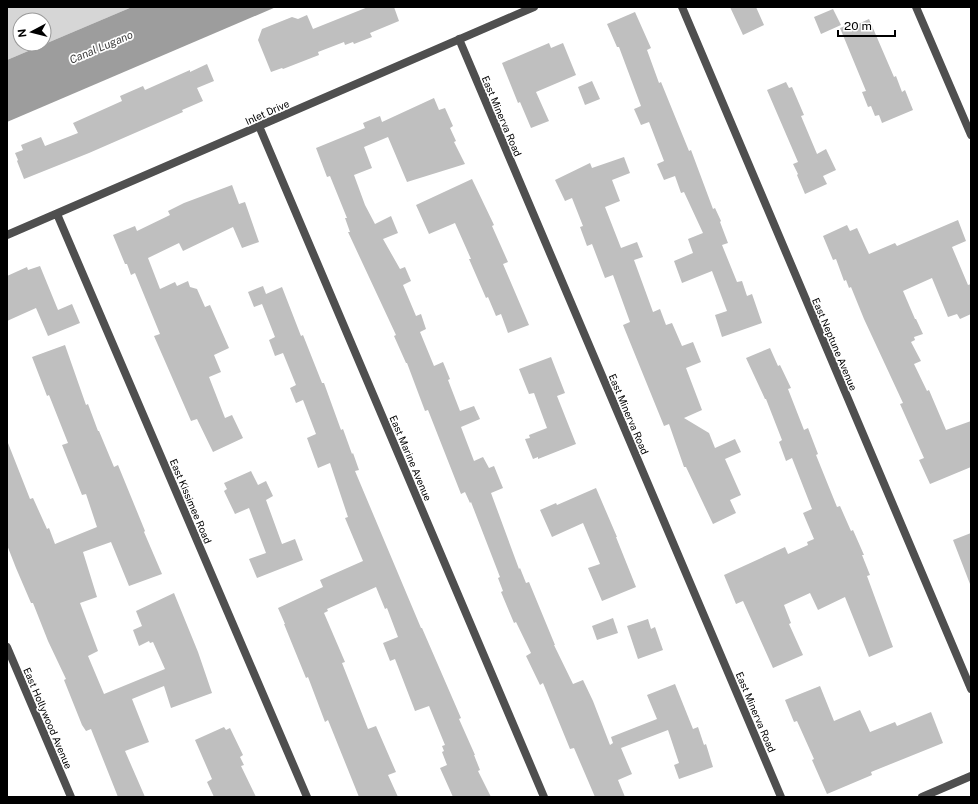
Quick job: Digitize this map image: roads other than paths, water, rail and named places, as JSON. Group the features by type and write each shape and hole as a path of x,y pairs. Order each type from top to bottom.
{"street":[{"name":"Inlet Drive","path":"7,235 534,7"},
{"name":"East Neptune Avenue","path":"682,7 971,689"},
{"path":"916,7 971,135"},
{"name":"East Minerva Road","path":"459,39 781,797"},
{"name":"East Marine Avenue","path":"259,126 544,797"},
{"name":"East Kissimee Road","path":"57,214 307,797"},
{"name":"East Hollywood Avenue","path":"7,647 71,797"},
{"path":"922,797 971,776"}],"water":[{"name":"Canal Lugano","path":"132,7 276,7 7,122 7,60 26,52 52,52 52,41"}]}
